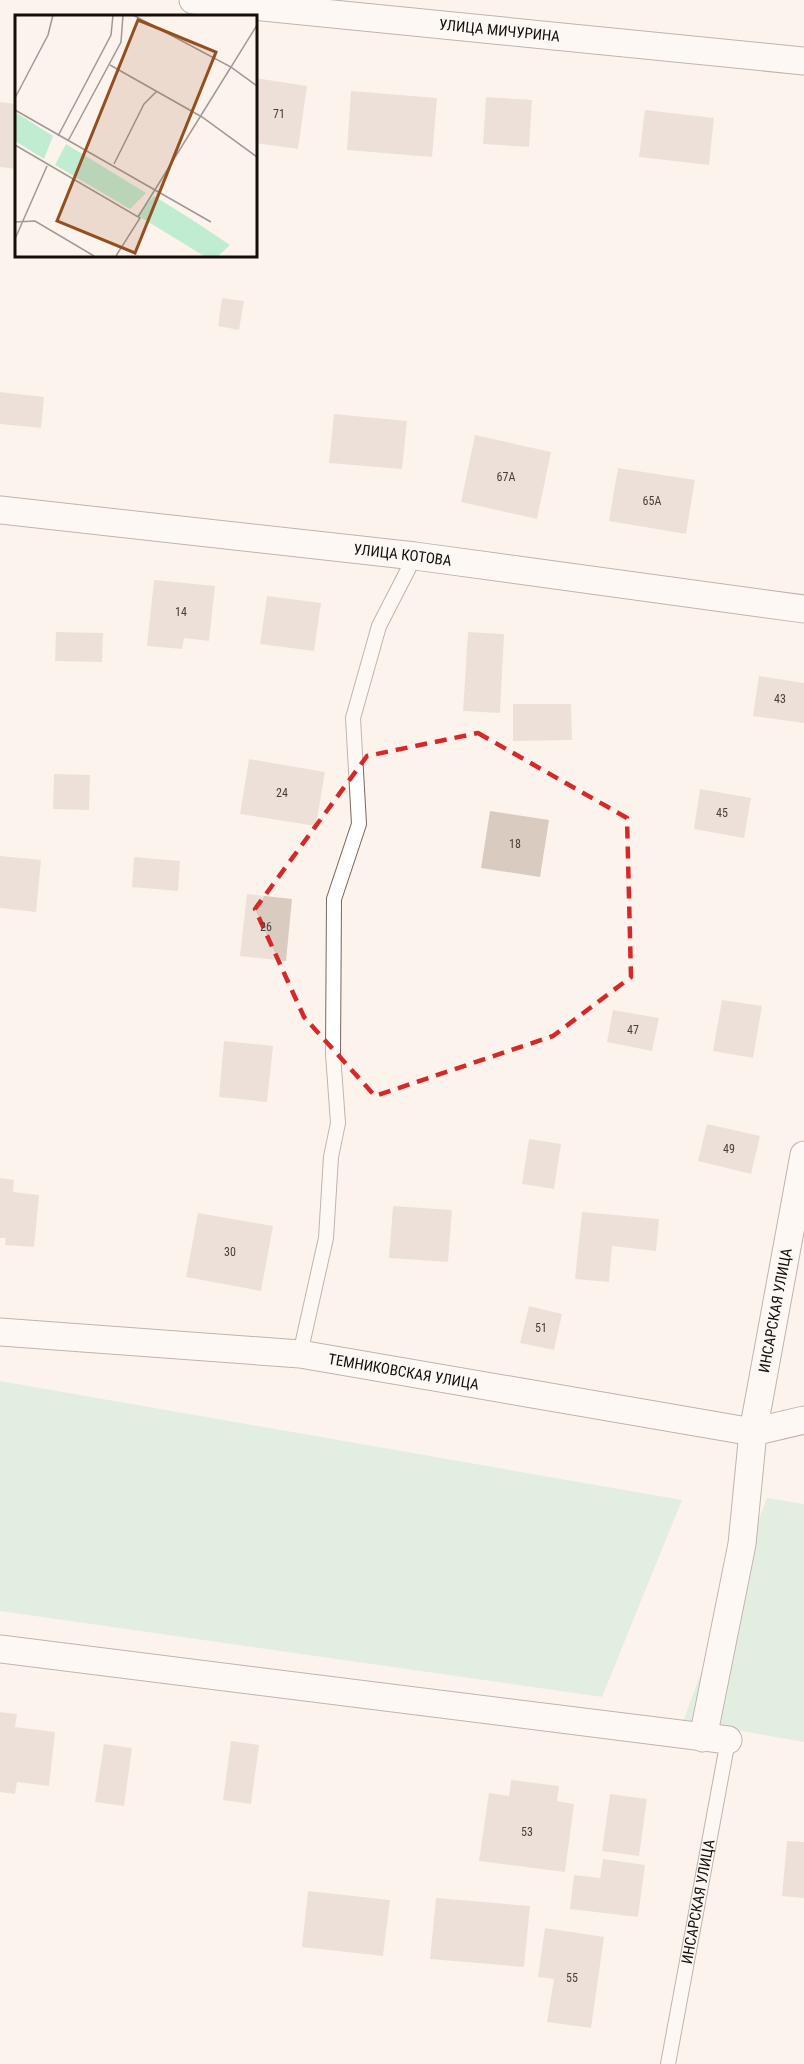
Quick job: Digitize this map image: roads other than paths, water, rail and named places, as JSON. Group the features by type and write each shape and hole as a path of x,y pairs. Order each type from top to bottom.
{"street":[{"name":"УЛИЦА МИЧУРИНА","path":"193,0 804,61"},
{"name":"УЛИЦА КОТОВА","path":"0,510 415,556 804,609"},
{"name":"ИНСАРСКАЯ УЛИЦА","path":"715,1739 742,1544 753,1432 804,1155"},
{"name":"ТЕМНИКОВСКАЯ УЛИЦА","path":"0,1332 300,1354 753,1432 804,1420"},
{"path":"0,1650 715,1739"}],"lane":[{"path":"300,1354 326,1238 331,1156 338,1123 333,1054 334,899 359,824 353,718 379,626 415,556"},
{"name":"ИНСАРСКАЯ УЛИЦА","path":"668,2064 715,1739"}]}
